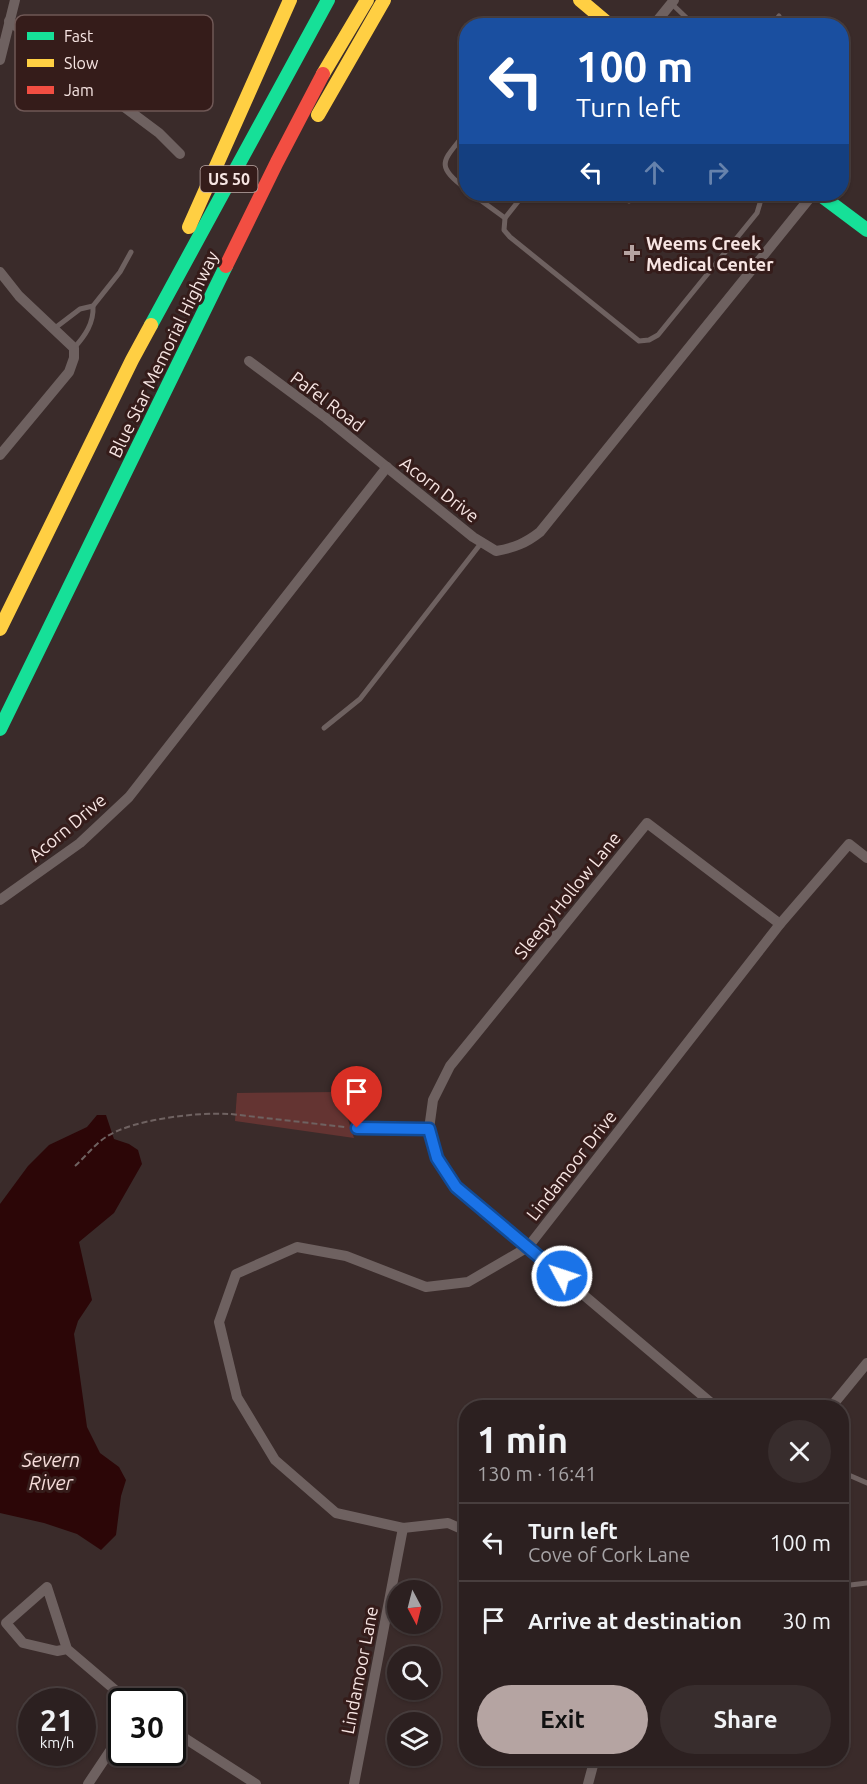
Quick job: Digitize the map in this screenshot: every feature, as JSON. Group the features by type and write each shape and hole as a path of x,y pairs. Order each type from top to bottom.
{"main road":[{"path":"132,360 290,0"},
{"name":"Blue Star Memorial Highway","path":"0,629 132,360 328,0"},
{"name":"Blue Star Memorial Highway","path":"0,729 277,162 335,52 367,0"},
{"path":"180,361 384,0"},
{"path":"580,0 601,18"},
{"path":"828,201 867,230"}],"street":[{"path":"0,60 7,15 15,0"},
{"path":"658,18 672,1"},
{"path":"131,111 159,133 180,154"},
{"name":"Acorn Drive","path":"0,900 80,843 129,796 387,467 496,551 528,542 540,532 807,201"},
{"path":"0,272 19,297 75,348 69,372 0,455"},
{"name":"Pafel Road","path":"249,361 387,467"},
{"name":"Sleepy Hollow Lane","path":"429,1129 433,1100 450,1066 647,823 780,924"},
{"name":"Lindamoor Drive","path":"459,1528 448,1523 403,1528 336,1513 275,1460 237,1397 219,1322 236,1274 297,1247 346,1256 426,1287 468,1282 528,1247 780,924 849,844 867,858"},
{"path":"357,1128 429,1129 437,1158 456,1187 708,1400"},
{"path":"837,1400 867,1363"},
{"name":"Lindamoor Lane","path":"354,1784 403,1528"},
{"path":"67,1649 57,1651 22,1643 6,1623 47,1587 67,1649 113,1688"},
{"path":"186,1739 256,1784"},
{"path":"88,1784 108,1754"},
{"path":"588,1784 593,1766"}],"lane":[{"path":"672,1 688,18"},
{"path":"459,141 446,158 445,166 448,175 459,184"},
{"path":"484,201 505,218"},
{"path":"518,201 505,218 504,230 510,237 639,341 649,340 658,335 757,213 759,201"},
{"path":"55,328 80,309 93,306 120,272 131,252"},
{"path":"75,348 85,336 94,315 93,306"},
{"path":"324,728 360,699 482,542"},
{"path":"849,1476 867,1483"},
{"path":"849,1585 867,1582"}],"path":[{"path":"75,1166 106,1137 132,1125 188,1116 212,1113 230,1114 357,1128"}],"shaded area":[{"path":"339,1092 354,1138 235,1121 237,1093"}],"water":[{"name":"Severn River","path":"97,1115 106,1115 114,1139 138,1150 142,1164 114,1213 79,1242 92,1300 78,1321 74,1334 87,1427 100,1453 119,1467 126,1480 121,1496 116,1535 101,1550 77,1534 44,1523 0,1513 0,1204 28,1166 49,1145 87,1127"}],"traffic: fast":[{"path":"151,325 328,0"},
{"path":"828,201 867,230"},
{"path":"0,729 226,266"}],"traffic: slow":[{"path":"189,227 290,0"},
{"path":"323,74 367,0"},
{"path":"318,115 384,0"},
{"path":"580,0 601,18"},
{"path":"0,629 151,325"}],"traffic: jam":[{"path":"226,266 323,74"}],"place":[{"name":"Weems Creek Medical Center","path":"632,253"}],"route":[{"path":"357,1128 429,1129 437,1158 456,1187 562,1276"}]}
